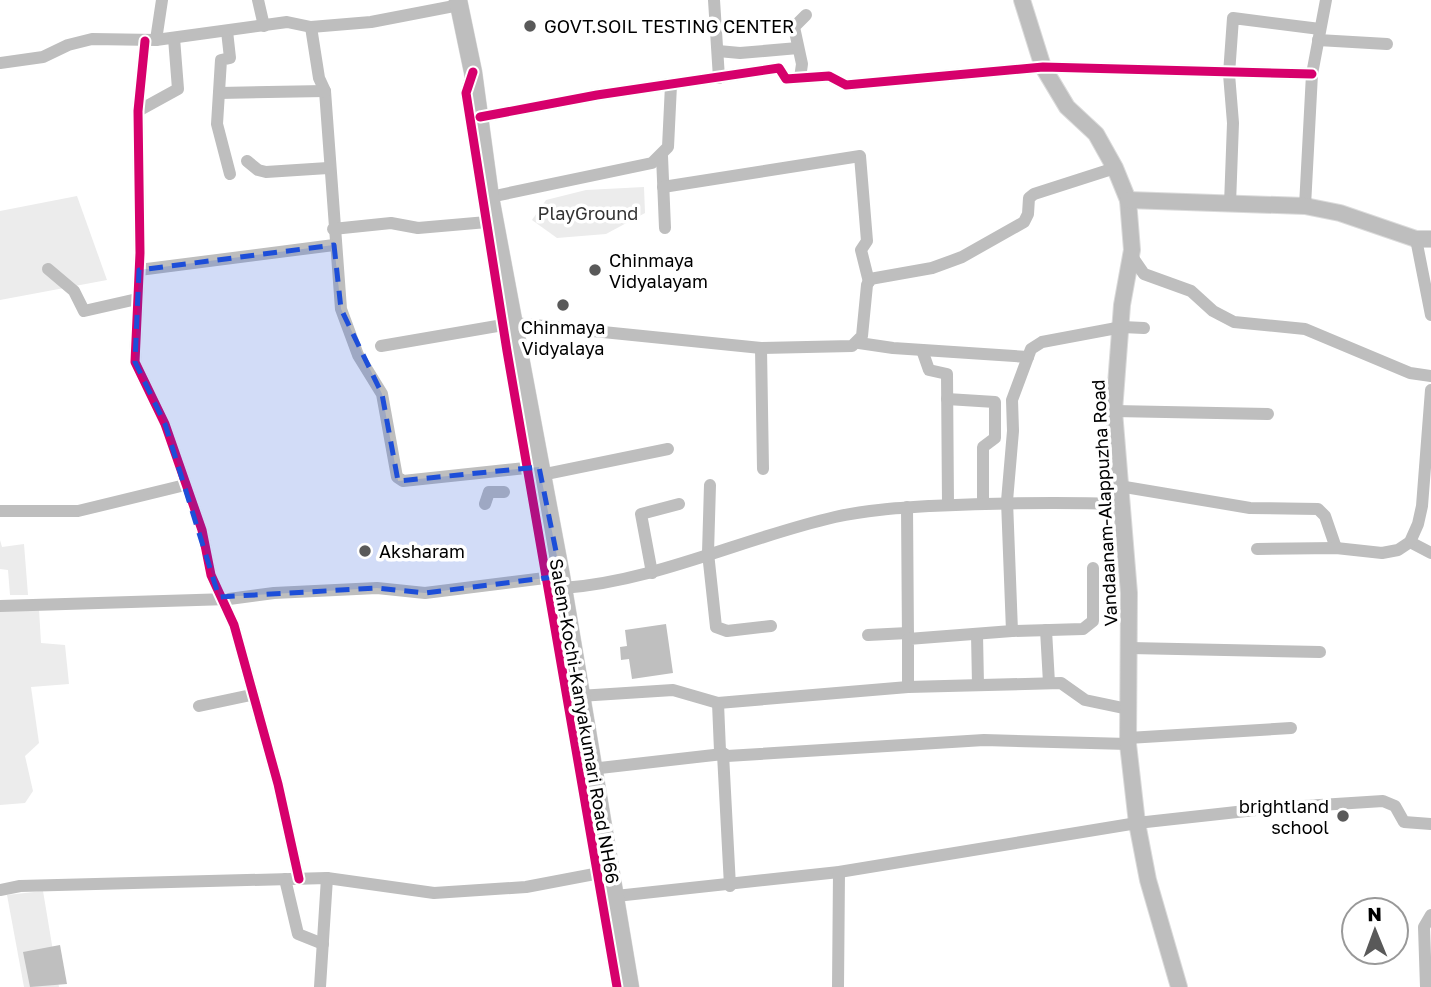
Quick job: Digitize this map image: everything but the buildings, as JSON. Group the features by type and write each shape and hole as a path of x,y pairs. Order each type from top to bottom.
{"highway":[{"name":"Salem-Kochi-Kanyakumari Road NH66","path":"459,3 473,72 509,324 579,696 603,873 616,896 630,987"}],"main road":[{"name":"Vandaanam-Alappuzha Road","path":"1022,0 1043,66 1067,107 1096,134 1115,167 1128,200 1131,255 1122,305 1114,411 1119,486 1127,535 1128,741 1137,822 1148,880 1179,987"},
{"path":"1128,200 1305,206 1340,213 1424,239"}],"street":[{"path":"162,0 150,41 138,111 139,270 135,362 165,424 202,530 219,597 234,625 251,695 278,784 299,879"},
{"path":"258,0 264,26"},
{"path":"714,0 719,78"},
{"path":"1305,206 1312,74 1326,0"},
{"path":"0,63 43,57 68,45 92,39 150,41 300,22 311,27 371,22 459,3"},
{"path":"800,78 802,64 794,27 806,15"},
{"path":"1230,204 1233,123 1229,74 1233,18 1388,44"},
{"path":"311,27 319,78 325,91 328,167 341,309 358,355 382,394 399,480 536,470 668,450"},
{"path":"227,31 230,58 221,60 218,124 230,174"},
{"path":"138,111 178,89 174,38"},
{"path":"718,51 740,53 798,48"},
{"path":"480,117 779,68 786,79 830,76 846,85 1043,66 1229,74 1312,74"},
{"path":"473,72 466,93 487,222 509,324"},
{"path":"490,197 652,163 662,156 668,147 671,85"},
{"path":"219,93 325,91"},
{"path":"662,156 665,228"},
{"path":"663,187 860,156 867,242 862,250 869,282 859,343"},
{"path":"247,161 258,170 266,172 328,167"},
{"path":"869,282 876,276 932,268 962,257 1024,222 1028,214 1029,198 1034,194 1115,167"},
{"path":"333,229 391,223 418,228 487,222"},
{"path":"1424,239 1431,315"},
{"path":"139,270 334,245"},
{"path":"1131,255 1144,274 1191,292 1213,311 1234,322 1305,329 1410,373 1431,376"},
{"path":"48,270 74,291 84,311 137,299"},
{"path":"381,346 509,324 761,348 852,346 859,343 1028,357"},
{"path":"1012,631 1007,501 1013,431 1012,400 1031,349 1042,342 1122,327 1144,328"},
{"path":"761,348 763,469"},
{"path":"922,350 929,369 947,374 948,505"},
{"path":"1257,549 1336,548 1382,553 1398,550 1410,542 1422,506 1431,397"},
{"path":"947,399 995,402 995,438 983,447 983,503"},
{"path":"1114,411 1268,414"},
{"path":"0,511 78,511 185,485"},
{"path":"710,485 708,553 716,628 727,631 771,626"},
{"path":"1119,486 1250,508 1318,509 1325,516 1336,548"},
{"path":"485,504 489,492 505,492"},
{"path":"0,607 219,597 229,599 274,593 377,588 425,593 652,573 708,553 837,516 907,507 1007,501 1121,504"},
{"path":"652,573 642,514 679,504"},
{"path":"907,507 908,687"},
{"path":"1410,542 1431,553"},
{"path":"868,635 908,636 1083,629 1093,621 1093,568"},
{"path":"557,580 603,873 617,987"},
{"path":"1046,630 1049,683"},
{"path":"977,634 978,685"},
{"path":"1129,649 1320,652"},
{"path":"579,696 673,690 718,703 908,687 1049,683 1065,684 1092,703 1128,709"},
{"path":"200,706 251,695"},
{"path":"718,703 730,886"},
{"path":"591,769 723,754 984,740 1128,741 1291,728"},
{"path":"616,896 730,886 839,872 1137,822 1273,808 1382,801 1395,806 1404,822 1431,824"},
{"path":"838,987 839,872"},
{"path":"0,890 20,886 327,878 434,893 526,887 603,873"},
{"path":"320,987 327,878"},
{"path":"285,879 298,934 323,944"},
{"path":"1426,987 1424,927 1431,915"}],"highlighted area":[{"path":"334,245 341,309 382,394 398,481 539,467 561,576 425,593 377,588 219,597 165,424 135,362 139,270"}],"green space":[{"name":"PlayGround","path":"644,187 645,213 606,234 557,238 532,220 546,200 586,190"},
{"path":"77,196 107,280 0,300 0,211"},
{"path":"0,540 2,547 24,544 28,595 10,595 8,570 0,569"},
{"path":"39,609 41,643 65,645 69,684 31,687 39,743 25,756 33,791 25,803 0,805 0,610"},
{"path":"43,891 59,987 24,987 7,895"}],"shaded area":[{"path":"666,624 673,673 632,679 629,659 621,660 620,647 627,646 625,630"},
{"path":"60,945 67,984 30,987 23,952"}],"cycle path":[{"path":"145,41 138,111 140,253 135,362 165,424 202,530 211,575 234,625 278,784 299,879"},
{"path":"480,117 597,95 779,68 786,79 829,76 846,85 1043,67 1312,74"},
{"path":"473,72 466,93 507,351 617,987"}],"place":[{"name":"GOVT.SOIL TESTING CENTER","path":"530,26"},
{"name":"Chinmaya Vidyalayam","path":"595,270"},
{"name":"Chinmaya Vidyalaya","path":"563,305"},
{"name":"Aksharam","path":"365,551"},
{"name":"brightland school","path":"1343,816"}]}
